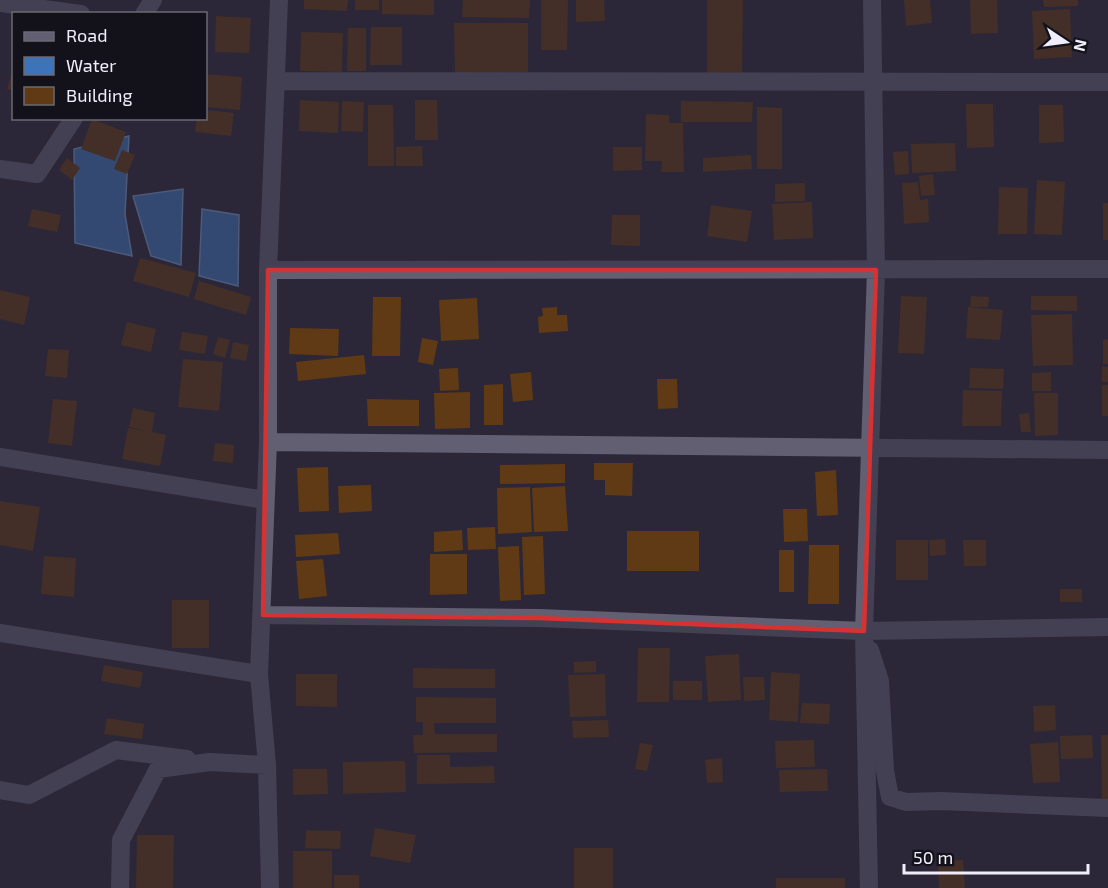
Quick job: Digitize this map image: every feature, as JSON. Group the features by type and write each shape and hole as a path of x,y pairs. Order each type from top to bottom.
{"street":[{"path":"270,888 267,765 259,674 268,442 268,270 279,0"},
{"path":"869,888 864,631 876,270 872,0"},
{"path":"0,3 66,12"},
{"path":"276,81 1108,82"},
{"path":"0,169 37,174 73,120"},
{"path":"268,270 1108,269"},
{"path":"268,442 1108,450"},
{"path":"0,457 265,500"},
{"path":"263,615 539,618 864,631 1108,627"},
{"path":"864,631 880,681 885,771 890,797 906,802 941,801 1108,808"},
{"path":"0,633 259,674"},
{"path":"0,790 28,795 116,750 210,762 267,765"},
{"path":"120,888 121,840 158,770 210,762"}],"highlighted area":[{"path":"268,270 876,270 864,631 539,618 263,615"}],"water":[{"path":"129,136 125,214 132,256 75,243 74,149"},
{"path":"183,189 181,265 151,256 133,196"},
{"path":"202,209 239,215 238,286 199,276"}],"building":[{"path":"304,0 348,0 347,11 304,9"},
{"path":"355,0 379,0 379,10 355,10"},
{"path":"382,0 434,0 434,15 382,14"},
{"path":"463,0 530,0 529,18 462,17"},
{"path":"541,0 568,0 567,50 541,50"},
{"path":"576,0 604,0 605,21 576,22"},
{"path":"707,0 743,0 742,74 707,74"},
{"path":"904,0 930,0 932,23 906,26"},
{"path":"970,0 997,0 998,33 971,34"},
{"path":"1043,0 1078,0 1078,6 1044,7"},
{"path":"1070,9 1072,57 1034,59 1032,11"},
{"path":"216,16 251,18 249,53 215,52"},
{"path":"454,23 528,23 528,72 455,73"},
{"path":"371,27 402,27 402,65 370,65"},
{"path":"348,28 366,28 366,71 347,71"},
{"path":"301,32 343,33 342,72 300,71"},
{"path":"12,72 12,90 7,89"},
{"path":"207,74 242,77 240,110 207,107"},
{"path":"300,100 339,102 338,133 299,131"},
{"path":"415,100 437,100 438,140 415,140"},
{"path":"342,101 364,102 363,132 341,131"},
{"path":"681,101 753,102 752,122 681,122"},
{"path":"966,104 993,104 994,147 967,148"},
{"path":"368,105 393,105 394,166 368,166"},
{"path":"1039,105 1063,105 1064,142 1039,143"},
{"path":"757,107 782,108 782,169 757,169"},
{"path":"207,110 234,113 231,136 195,132 197,120 207,120"},
{"path":"646,114 669,115 669,123 683,123 684,172 661,172 662,161 645,161"},
{"path":"92,120 126,132 115,161 81,149"},
{"path":"955,143 956,171 912,173 911,144"},
{"path":"422,146 423,166 396,166 396,147"},
{"path":"613,147 642,147 642,170 613,171"},
{"path":"122,150 135,155 127,174 114,169"},
{"path":"908,151 909,174 895,175 893,152"},
{"path":"751,155 752,169 703,172 703,158"},
{"path":"67,158 80,168 72,180 59,170"},
{"path":"933,174 935,195 921,196 919,176"},
{"path":"1037,180 1065,182 1062,235 1034,234"},
{"path":"918,182 920,200 928,199 929,222 904,224 902,183"},
{"path":"805,183 805,201 775,202 775,184"},
{"path":"999,187 1028,188 1027,234 998,234"},
{"path":"812,202 813,238 774,240 772,204"},
{"path":"1103,203 1108,203 1108,240 1103,240"},
{"path":"711,205 752,211 747,242 707,236"},
{"path":"32,209 61,215 57,232 28,226"},
{"path":"612,215 640,215 640,246 611,245"},
{"path":"140,258 196,273 189,297 133,281"},
{"path":"199,281 251,297 246,315 194,299"},
{"path":"0,290 30,297 24,325 0,319"},
{"path":"901,296 927,297 924,354 898,353"},
{"path":"971,296 989,297 988,307 970,307"},
{"path":"1031,296 1077,296 1077,311 1031,310"},
{"path":"373,297 401,297 400,356 372,356"},
{"path":"477,298 479,339 441,341 439,300"},
{"path":"557,307 557,315 567,315 568,331 539,333 538,317 543,316 542,308"},
{"path":"968,307 1003,310 1000,340 966,338"},
{"path":"1072,314 1073,365 1033,366 1031,315"},
{"path":"127,322 156,329 151,352 121,345"},
{"path":"290,328 339,329 338,356 289,354"},
{"path":"182,332 208,336 205,354 179,350"},
{"path":"218,337 230,340 225,358 213,354"},
{"path":"422,338 438,341 433,365 418,362"},
{"path":"1108,339 1108,364 1103,364 1103,340"},
{"path":"233,342 249,345 246,361 230,358"},
{"path":"48,349 69,350 67,378 45,376"},
{"path":"364,355 366,374 298,381 296,362"},
{"path":"183,359 223,362 219,411 178,407"},
{"path":"1102,366 1108,367 1108,382 1102,382"},
{"path":"458,368 459,390 440,391 439,369"},
{"path":"970,368 1004,369 1003,389 969,388"},
{"path":"531,372 533,400 513,402 510,374"},
{"path":"1051,372 1051,391 1032,391 1032,373"},
{"path":"657,379 677,379 678,408 658,409"},
{"path":"503,384 503,425 484,425 484,385"},
{"path":"1102,385 1108,385 1108,416 1102,416"},
{"path":"963,390 1002,391 1001,426 962,426"},
{"path":"470,392 470,428 435,429 434,393"},
{"path":"1034,393 1058,393 1058,435 1035,436"},
{"path":"53,399 77,401 72,446 48,443"},
{"path":"367,399 419,400 419,426 368,426"},
{"path":"133,408 155,413 152,432 166,435 160,466 122,459 128,428 146,431 129,427"},
{"path":"1029,413 1031,432 1021,432 1019,414"},
{"path":"215,443 234,445 233,463 213,461"},
{"path":"594,463 633,463 632,496 605,495 605,480 594,480"},
{"path":"565,464 565,483 500,484 500,465"},
{"path":"328,467 329,511 299,512 297,468"},
{"path":"836,470 838,515 817,516 815,472"},
{"path":"371,485 372,511 339,513 338,486"},
{"path":"565,486 568,531 534,532 532,488"},
{"path":"530,487 532,532 498,534 497,488"},
{"path":"0,501 40,507 33,551 0,545"},
{"path":"783,509 807,509 808,541 784,542"},
{"path":"495,527 496,549 468,550 467,528"},
{"path":"462,530 463,550 434,552 434,532"},
{"path":"627,531 699,531 699,571 627,571"},
{"path":"338,533 340,554 296,557 295,535"},
{"path":"543,536 545,594 524,595 522,537"},
{"path":"945,539 946,555 930,556 929,540"},
{"path":"896,540 928,540 928,580 896,580"},
{"path":"963,540 986,540 986,566 964,566"},
{"path":"809,545 839,545 839,604 808,604"},
{"path":"519,546 521,600 500,601 498,547"},
{"path":"779,550 794,550 794,592 779,592"},
{"path":"430,554 467,554 467,594 430,595"},
{"path":"44,556 76,558 74,597 41,594"},
{"path":"323,559 327,596 299,599 296,561"},
{"path":"1060,589 1082,589 1082,602 1060,602"},
{"path":"172,600 209,600 209,648 172,648"},
{"path":"638,648 670,648 669,702 637,702"},
{"path":"739,654 741,700 708,702 705,656"},
{"path":"596,661 596,672 574,673 574,662"},
{"path":"104,665 143,672 140,688 101,681"},
{"path":"413,668 495,669 495,688 413,688"},
{"path":"771,672 800,674 798,722 769,720"},
{"path":"296,674 337,674 337,707 296,706"},
{"path":"605,674 606,716 570,717 568,675"},
{"path":"743,677 764,677 765,700 744,701"},
{"path":"673,681 702,681 702,700 673,700"},
{"path":"416,697 496,698 496,723 434,723 435,734 497,734 497,752 414,753 413,735 423,735 423,722 416,722"},
{"path":"802,703 830,704 829,724 800,723"},
{"path":"1055,705 1056,730 1034,732 1033,706"},
{"path":"107,718 144,724 142,739 104,734"},
{"path":"608,720 609,737 573,738 572,721"},
{"path":"1092,735 1093,758 1061,759 1060,736"},
{"path":"1101,735 1108,735 1108,803 1102,803"},
{"path":"814,740 815,767 776,768 775,741"},
{"path":"1058,742 1060,782 1033,783 1030,744"},
{"path":"640,743 653,745 647,771 635,769"},
{"path":"417,755 450,755 450,767 494,766 495,783 417,784"},
{"path":"722,758 723,782 707,783 705,760"},
{"path":"405,761 406,792 343,794 343,762"},
{"path":"293,769 327,769 328,794 293,795"},
{"path":"827,769 828,791 780,792 779,770"},
{"path":"375,828 416,835 410,863 370,856"},
{"path":"306,830 341,831 340,849 305,848"},
{"path":"137,835 174,835 173,888 136,888"},
{"path":"574,848 613,848 613,888 574,888"},
{"path":"293,851 332,851 332,888 293,888"},
{"path":"963,860 965,888 939,888 938,861"},
{"path":"334,875 359,875 359,888 334,888"},
{"path":"776,878 845,878 845,888 776,888"}]}
